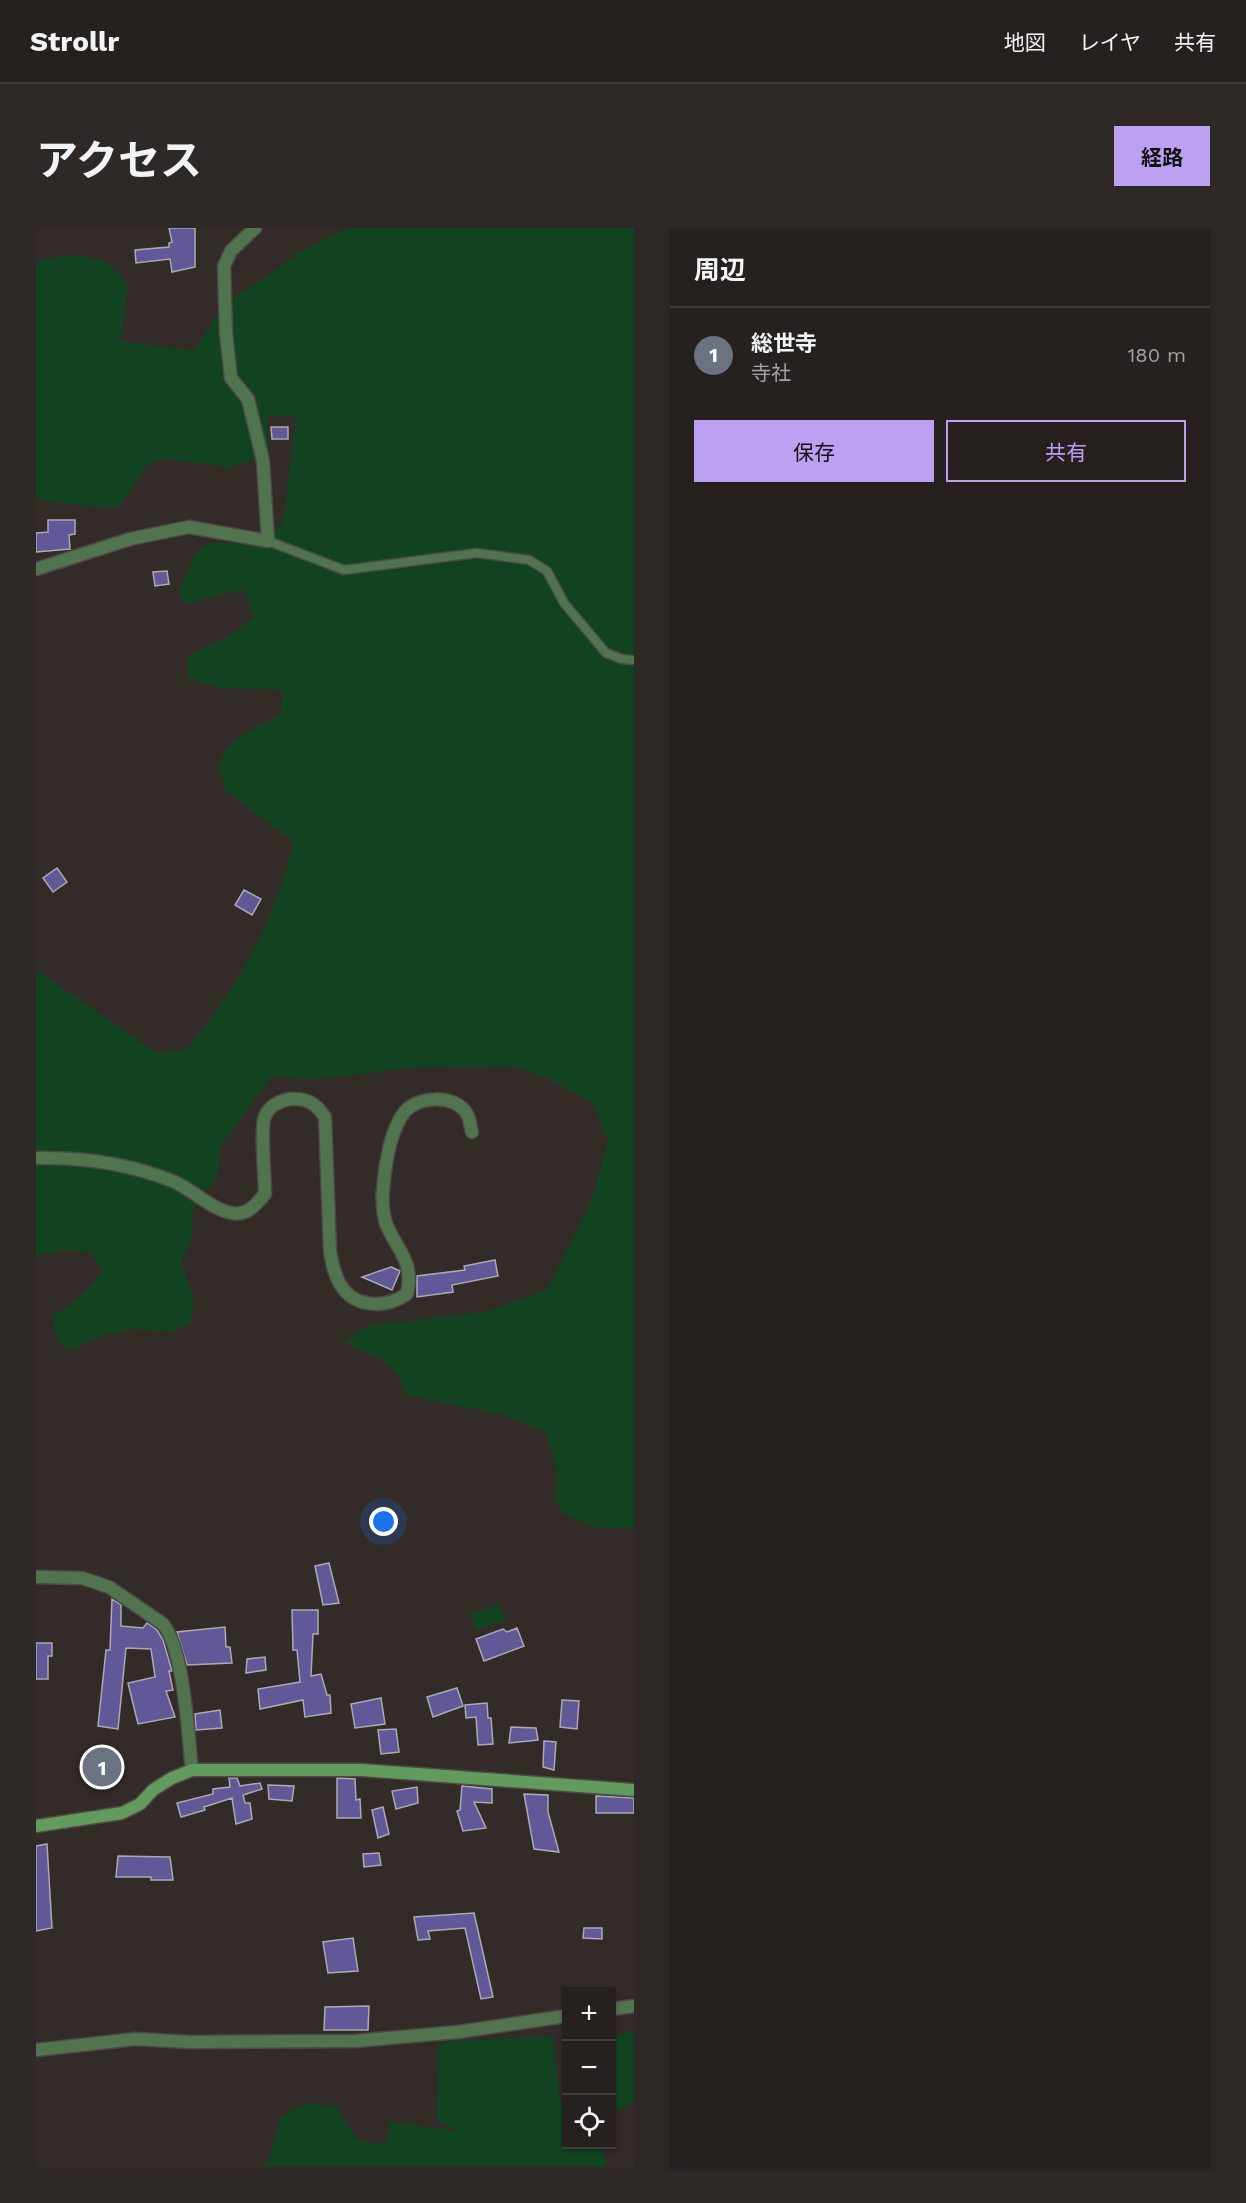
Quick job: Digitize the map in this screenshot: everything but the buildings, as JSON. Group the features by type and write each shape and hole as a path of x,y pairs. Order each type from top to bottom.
{"street":[{"path":"36,568 130,539 189,527 268,541 263,461 248,399 231,378 226,333 224,266 231,251 255,228"},
{"path":"36,1158 91,1160 128,1167 176,1183 214,1206 232,1213 249,1211 265,1194 262,1133 264,1116 273,1105 288,1099 306,1100 318,1106 325,1117 330,1251 334,1272 340,1285 350,1297 375,1305 396,1302 407,1294 410,1281 407,1261 386,1224 383,1191 394,1129 404,1112 418,1101 437,1100 454,1103 467,1114 472,1132"},
{"path":"36,1577 82,1578 109,1587 164,1624 170,1632 178,1660 192,1770"},
{"path":"36,1826 122,1813 140,1804 153,1791 172,1778 192,1770 362,1770 634,1790"},
{"path":"616,2008 634,2006"},
{"path":"36,2050 135,2039 190,2042 355,2041 458,2032 562,2017"}],"lane":[{"path":"268,541 344,570 477,553 528,560 547,571 564,603 606,653 622,659 634,660"}],"green space":[{"path":"348,228 634,228 634,1529 593,1527 563,1514 554,1497 557,1472 545,1432 501,1414 405,1395 399,1375 378,1357 344,1343 367,1326 489,1311 547,1290 593,1197 608,1140 592,1102 549,1079 516,1067 411,1068 306,1080 272,1076 221,1145 217,1178 193,1210 191,1243 181,1261 194,1300 190,1324 169,1332 131,1329 98,1337 71,1349 60,1345 54,1329 54,1315 81,1296 103,1270 90,1252 61,1250 36,1256 36,970 157,1053 189,1048 246,963 271,912 284,876 293,841 227,792 220,768 224,752 230,745 246,733 281,715 282,690 219,688 187,678 189,655 226,638 254,618 244,589 184,604 179,591 195,554 208,543 261,542 283,523 296,415 267,416 270,456 229,467 167,459 148,464 118,508 49,502 36,496 36,261 55,257 85,256 104,262 112,267 128,285 120,341 194,351 225,302 265,278 301,251"},
{"path":"499,1604 504,1621 476,1630 471,1613"},
{"path":"634,2031 634,2103 616,2110 616,2041 616,2037"},
{"path":"553,2036 560,2102 562,2100 562,2149 603,2149 607,2167 263,2167 270,2158 281,2117 306,2103 337,2107 357,2140 386,2145 390,2122 458,2131 437,2120 439,2042"}],"place":[{"name":"総世寺","path":"102,1767"}]}
